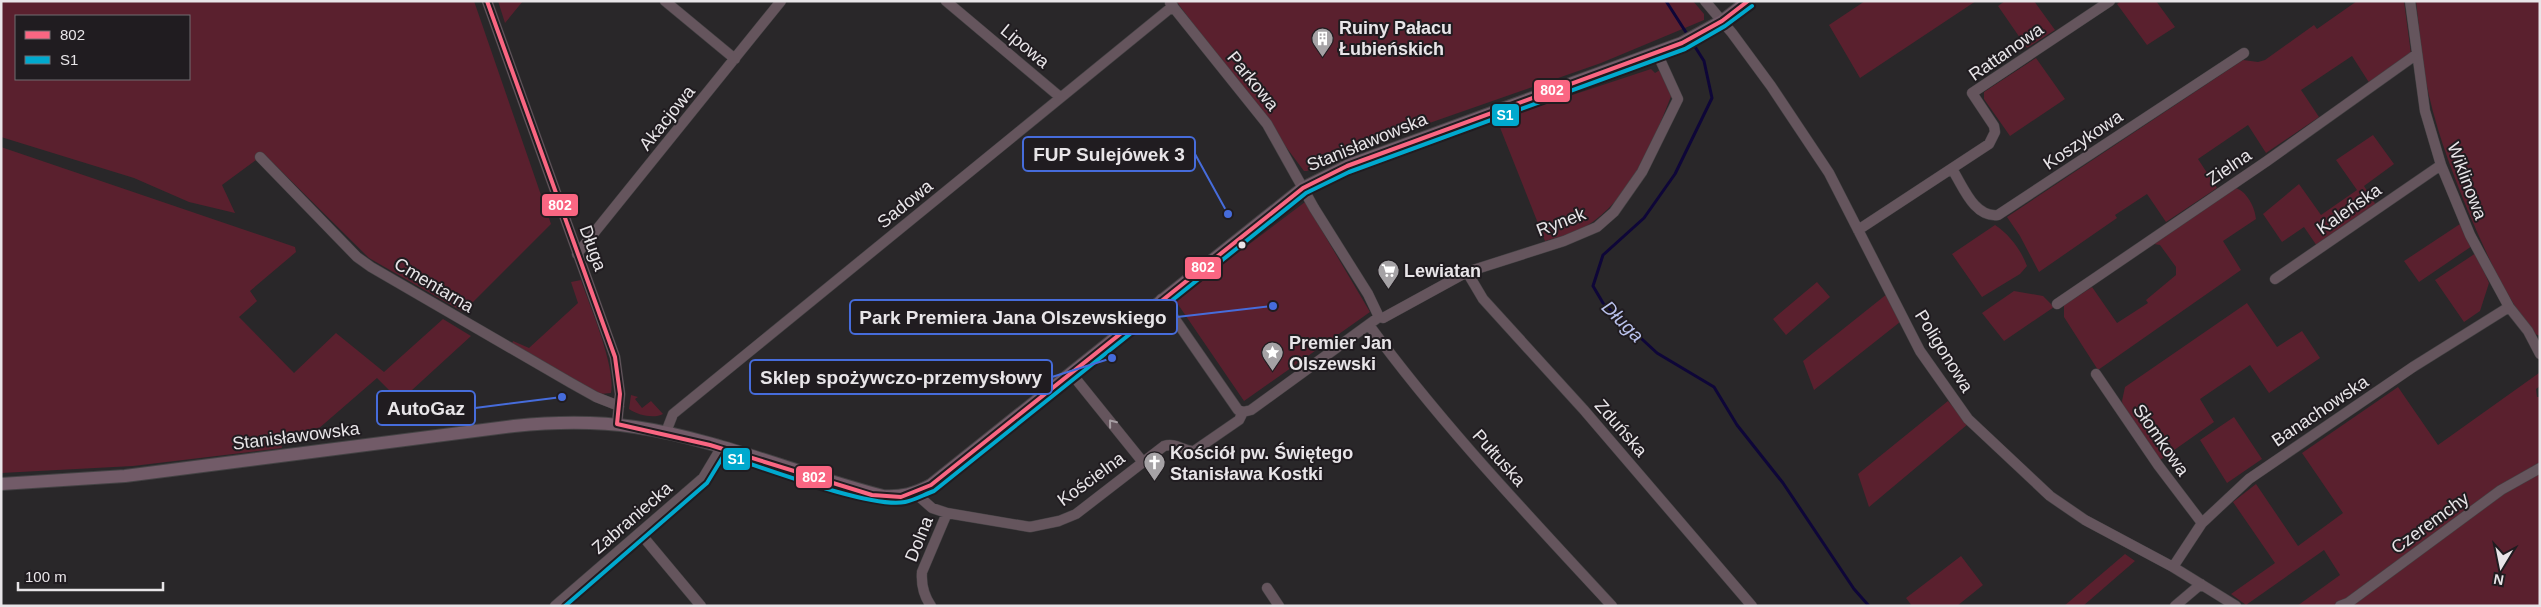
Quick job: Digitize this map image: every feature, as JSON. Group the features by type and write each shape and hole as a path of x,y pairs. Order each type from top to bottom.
{"main road":[{"name":"Stanisławowska","path":"1,484 125,476 542,423 617,424 666,432 836,484 883,496 915,494 931,485 1160,299 1303,188 1356,162 1682,43 1705,32 1748,1"}],"street":[{"name":"Długa","path":"487,1 615,357 619,376 617,424"},
{"path":"665,1 735,59"},
{"name":"Akacjowa","path":"577,254 781,1"},
{"name":"Lipowa","path":"946,1 1060,97"},
{"name":"Poligonowa","path":"1705,1 1722,21 1805,134 1829,173 1920,351 1968,418 2050,496 2085,520 2173,567 2236,606"},
{"name":"Rattanowa","path":"1858,230 1989,144 1995,132 1994,126 1972,93 2110,1"},
{"name":"Wiklinowa","path":"2410,1 2425,111 2442,164 2470,235 2509,307 2528,331 2540,354"},
{"name":"Sadowa","path":"666,432 673,414 1171,4"},
{"name":"Parkowa","path":"1171,4 1267,124 1303,188"},
{"name":"Koszykowa","path":"1952,169 1978,210 1990,216 1998,215 2244,52"},
{"name":"Rynek","path":"1243,412 1251,410 1379,317 1383,318 1467,272 1564,241 1597,227 1614,212 1642,172 1678,99 1657,53"},
{"name":"Zielna","path":"2057,304 2267,161 2417,54"},
{"name":"Cmentarna","path":"260,157 357,257 371,267 571,383 619,406"},
{"name":"Kaleńska","path":"2275,280 2442,164"},
{"path":"1303,188 1368,294 1379,317"},
{"name":"Zduńska","path":"1467,272 1483,299 1584,410 1752,606"},
{"path":"1160,299 1233,403 1243,412"},
{"name":"Banachowska","path":"2173,567 2202,523 2214,509 2257,474 2414,367 2509,307"},
{"name":"Pułtuska","path":"1369,325 1412,383 1458,437 1612,606"},
{"path":"1070,373 1142,461"},
{"name":"Słomkowa","path":"2096,374 2169,480 2202,523"},
{"name":"Kościelna","path":"915,494 932,508 948,513 1030,527 1059,521 1076,514 1142,461 1168,444 1194,450 1239,420 1243,412"},
{"name":"Zabraniecka","path":"555,606 703,478 711,469 721,448"},
{"name":"Czeremchy","path":"2340,606 2348,603 2501,490 2540,468"},
{"name":"Dolna","path":"931,606 924,591 922,572 948,513"},
{"path":"640,533 701,606"},
{"path":"2175,606 2201,584"},
{"path":"1267,588 1279,606"}],"shaded area":[{"path":"1,1 474,1 551,224 463,312 369,258 264,154 222,185 235,213 189,202 134,178 1,137"},
{"path":"498,1 523,1 505,23"},
{"path":"1176,1 1693,1 1704,14 1704,20 1601,63 1418,127 1384,133 1336,154 1326,162 1304,171"},
{"path":"1865,1 1976,1 1860,78 1829,25"},
{"path":"2005,1 2034,1 2055,30 2027,48 1998,6"},
{"path":"2121,1 2156,1 2175,27 2147,45 2117,4"},
{"path":"2357,1 2404,1 2411,54 2370,84 2352,56 2301,90 2319,117 2266,153 2248,125 2198,159 2217,188 2166,222 2147,194 2115,215 2117,218 2039,272 2020,236 2007,217 2243,60 2258,62 2265,60 2314,25 2317,29"},
{"path":"2416,1 2540,1 2540,336 2535,334 2524,320 2497,275 2482,244 2449,162 2433,112 2425,77"},
{"path":"2036,58 2065,99 2010,136 1984,99 1984,92"},
{"path":"1651,69 1655,73 1660,70 1672,94 1639,168 1628,185 1601,215 1581,229 1545,241 1497,120"},
{"path":"2373,135 2394,164 2364,186 2376,205 2317,246 2304,227 2282,242 2263,214 2299,184 2321,215 2357,190 2336,160"},
{"path":"1,147 295,247 296,252 250,291 257,301 239,317 294,373 336,333 384,372 443,319 471,336 400,401 377,378 310,436 280,439 282,448 133,466 1,473"},
{"path":"2236,188 2250,200 2256,219 2223,241 2241,270 2098,370 2064,317 2064,305 2092,287 2117,323 2148,303 2146,300 2176,275 2176,267 2160,245 2154,244"},
{"path":"1305,202 1370,312 1244,401 1175,300"},
{"path":"2460,224 2472,246 2419,282 2404,261"},
{"path":"1995,225 2014,243 2022,254 2027,266 2020,274 1982,297 1952,254"},
{"path":"2476,253 2489,283 2480,311 2464,322 2435,280"},
{"path":"581,280 606,352 612,382 611,393 600,394 512,344 513,341 529,348 578,303 571,282"},
{"path":"1817,282 1830,297 1786,335 1773,319"},
{"path":"2014,291 2043,296 2054,307 2004,341 1982,313"},
{"path":"1887,294 1900,322 1814,390 1803,361"},
{"path":"2247,303 2277,347 2302,331 2320,358 2269,393 2250,365 2200,399 2214,422 2160,460 2124,410 2122,401 2125,387"},
{"path":"2539,373 2540,386 2536,389 2537,397 2540,397 2540,606 2297,606 2340,575 2324,550 2246,605 2231,594 2275,563 2233,502 2256,484 2298,546 2343,513 2302,453 2398,387 2438,445"},
{"path":"631,395 638,397 635,399 642,408 651,401 663,414 650,416 632,411 629,409"},
{"path":"1948,401 1968,424 1869,507 1858,474"},
{"path":"2234,417 2262,459 2227,483 2200,440"},
{"path":"2125,554 2135,561 2083,606 2064,606"},
{"path":"1961,556 1983,585 1957,606 1912,606 1906,598"}],"waterway":[{"name":"Długa","path":"1666,1 1689,37"},
{"name":"Długa","path":"1692,42 1704,61 1712,98 1675,174 1644,218 1603,255 1593,286 1603,303 1657,353 1714,387 1737,425 1783,483 1854,589 1869,606"}],"transit line":[{"name":"802","path":"487,1 615,357 620,394 617,424 710,445 872,495 901,497 931,485 1303,188 1347,166 1682,43 1722,21 1748,1"},
{"name":"S1","path":"565,606 707,483 724,455 816,486 868,499 905,502 934,491 1306,193 1349,172 1685,49 1725,26 1752,6"}],"place":[{"name":"Ruiny Pałacu Łubieńskich","path":"1323,57"},
{"name":"FUP Sulejówek 3","path":"1228,214"},
{"name":"Lewiatan","path":"1388,290"},
{"name":"Park Premiera Jana Olszewskiego","path":"1273,306"},
{"name":"Sklep spożywczo-przemysłowy","path":"1112,358"},
{"name":"Premier Jan Olszewski","path":"1273,372"},
{"name":"AutoGaz","path":"562,397"},
{"name":"Kościół pw. Świętego Stanisława Kostki","path":"1154,482"}]}
